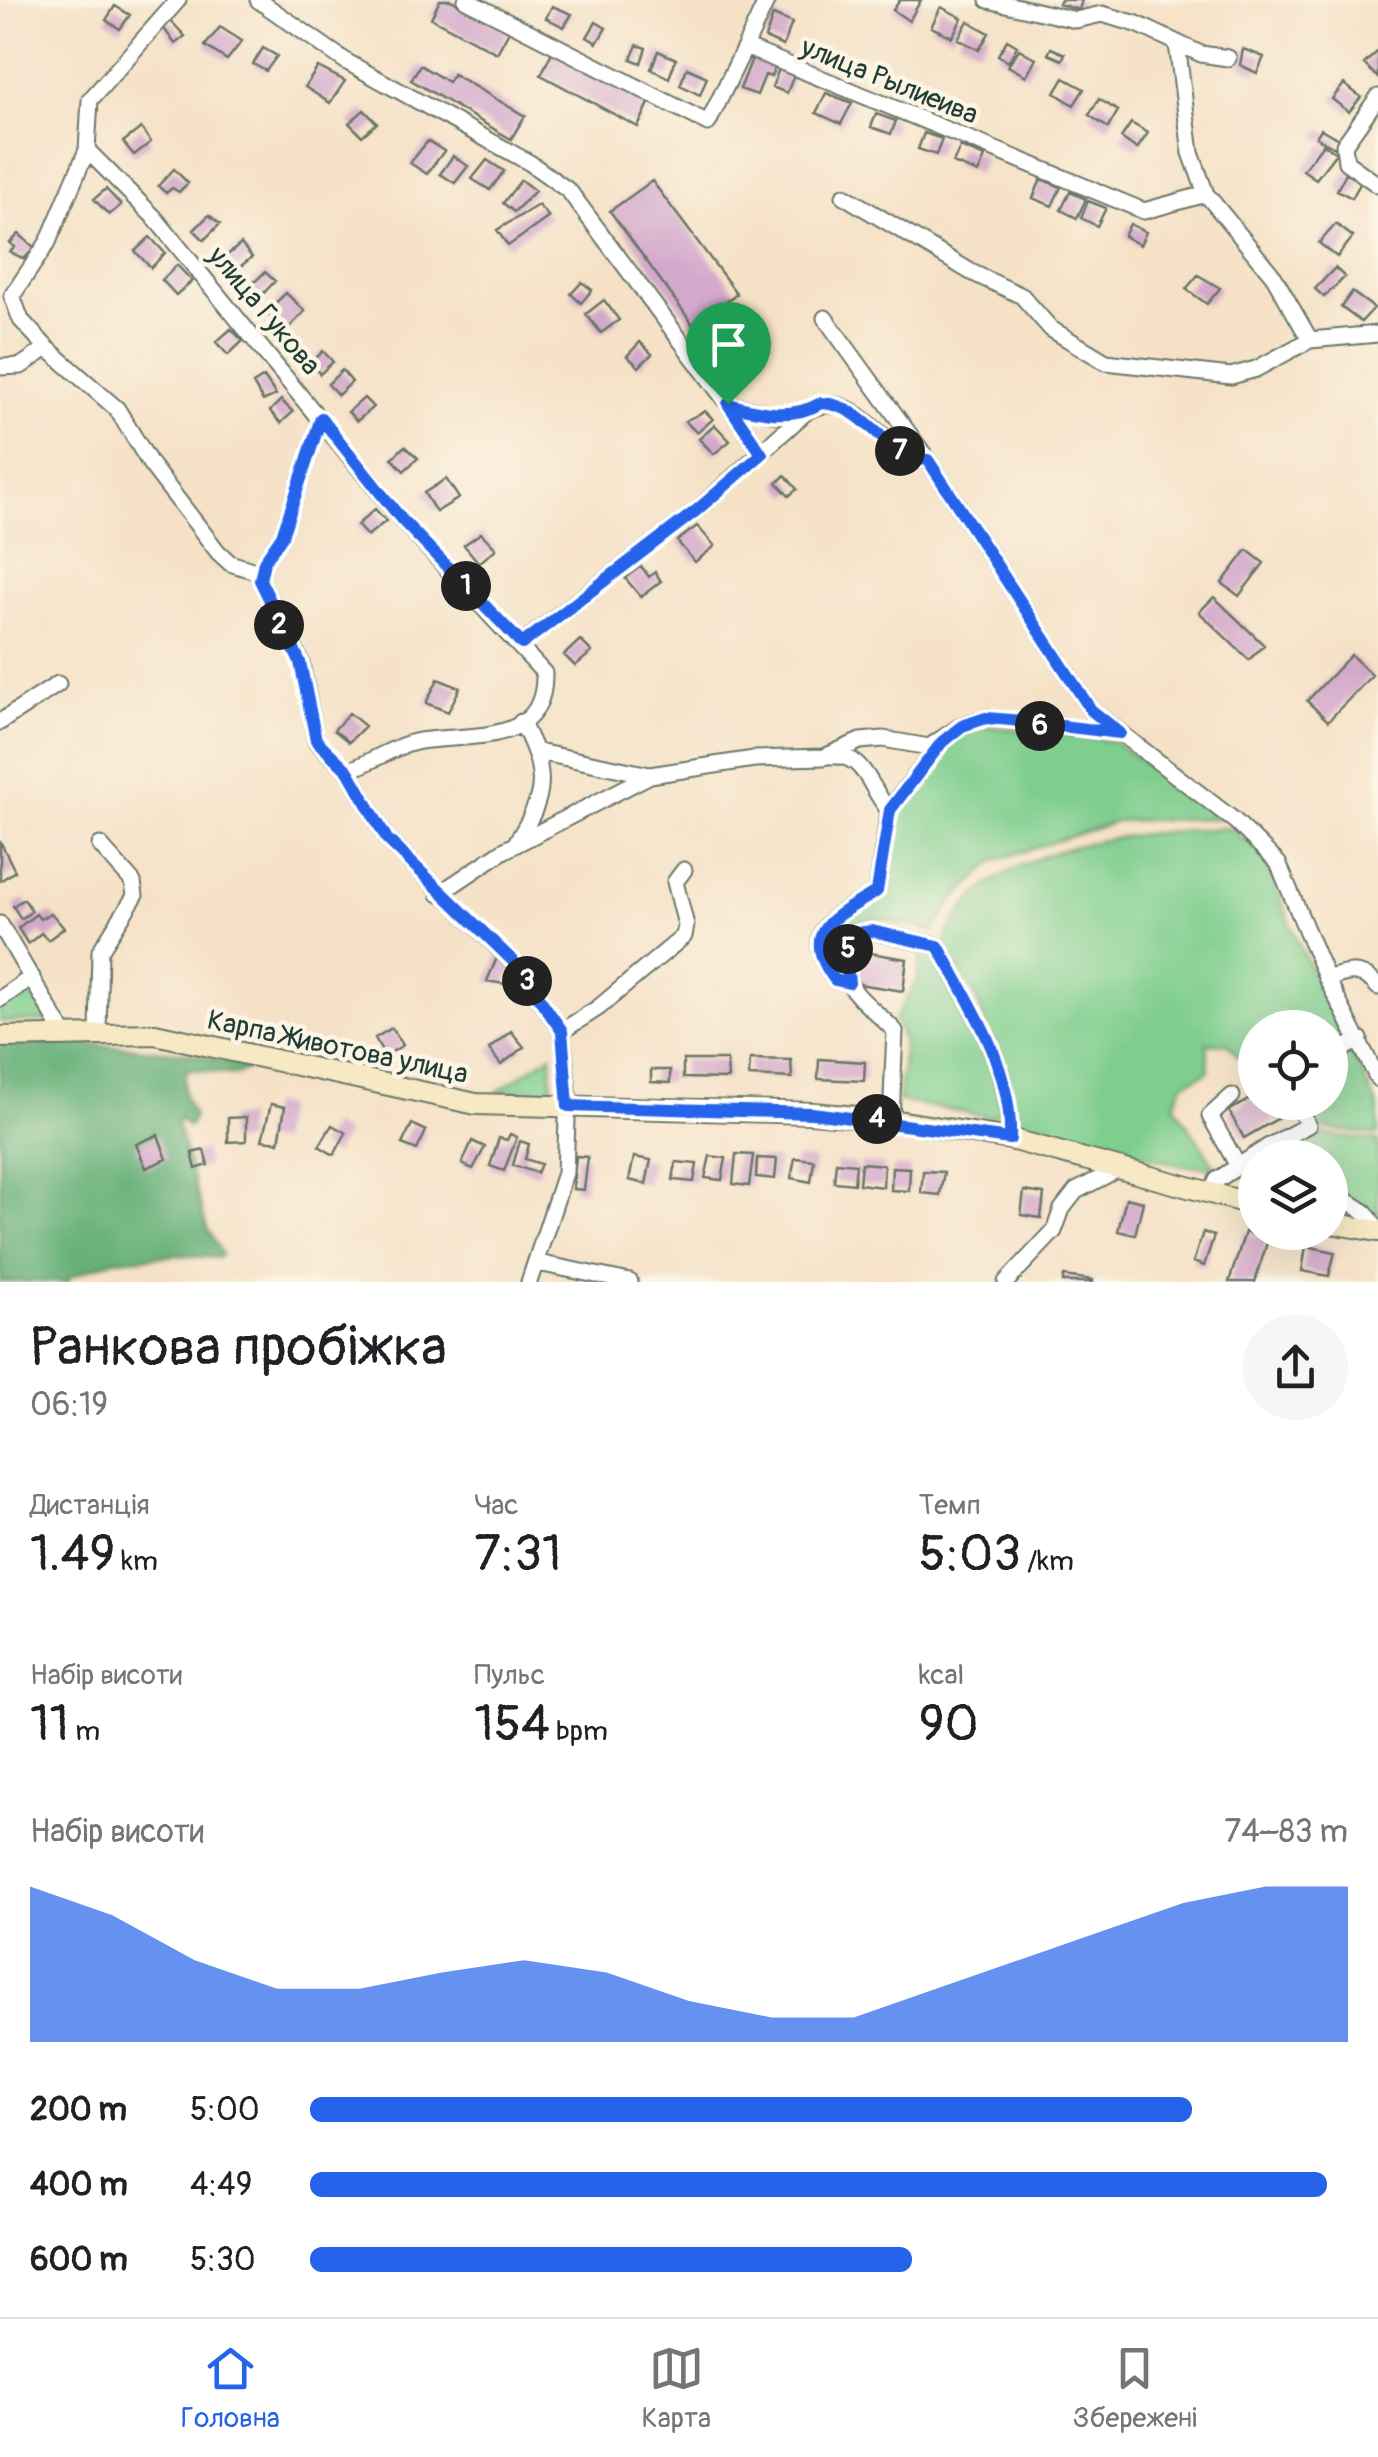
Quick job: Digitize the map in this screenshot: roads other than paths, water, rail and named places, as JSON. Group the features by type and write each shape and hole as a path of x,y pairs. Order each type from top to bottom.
{"main road":[{"name":"Карпа Животова улица","path":"0,1037 155,1034 440,1099 812,1113 891,1120 1010,1139 1238,1201"},
{"path":"1348,1226 1378,1230"}],"street":[{"path":"178,0 90,100 87,150 48,242 12,296 20,320 116,409 150,465 218,552 230,564 261,572"},
{"path":"258,0 346,62 530,162 569,191 762,454"},
{"path":"466,0 708,122 767,0"},
{"path":"988,0 1076,20 1105,7 1177,44 1228,58"},
{"path":"1177,44 1191,152 1206,194 1274,278 1310,340"},
{"name":"улица Рылиеива","path":"745,48 1144,211 1206,194"},
{"path":"1378,98 1344,145 1346,162 1378,186"},
{"name":"улица Гукова","path":"87,150 154,216 402,520 522,644 544,672 545,698 533,716 522,722"},
{"path":"844,196 971,272 1022,296 1050,329 1106,362 1231,376 1256,370 1310,340 1356,339 1378,334"},
{"path":"825,318 928,460 1091,710 1235,822 1278,863 1327,979 1378,1079"},
{"path":"0,367 21,366 47,348"},
{"path":"522,644 697,510 821,403 842,404 908,459 928,460"},
{"path":"728,404 777,415 806,412"},
{"path":"321,418 282,536 261,572 269,606 300,662 316,740 348,771 387,839 439,894 514,962 562,1031 568,1106 565,1174 530,1282"},
{"path":"0,722 58,684"},
{"path":"849,983 835,980 826,968 822,931 830,917 877,891 890,810 942,742 962,726 986,718 1120,733"},
{"path":"348,771 405,745 462,741 504,732 522,722 538,752 538,808 514,845"},
{"path":"824,757 860,741 882,738 930,747 942,742"},
{"path":"538,752 650,775"},
{"path":"439,894 514,845 650,775 754,759 846,755 859,762 890,810"},
{"path":"98,1033 95,997 100,951 135,896 133,882 100,844"},
{"path":"562,1031 598,1008 684,936 686,925 675,882 684,870"},
{"path":"0,924 64,1034"},
{"path":"891,1120 895,1031 856,996 849,983 846,952 857,933 872,931 938,946 977,1014 1007,1093 1010,1139"},
{"path":"1327,979 1350,971 1362,973 1378,987"},
{"path":"0,999 32,977"},
{"path":"1348,1046 1360,1039"},
{"path":"1211,1194 1216,1180 1238,1166 1210,1116 1232,1096"},
{"path":"1288,1140 1308,1124 1306,1120"},
{"path":"1006,1282 1054,1230 1062,1209 1076,1191 1118,1169"},
{"path":"1348,1201 1366,1212 1378,1230"},
{"path":"538,1262 630,1282"}]}
